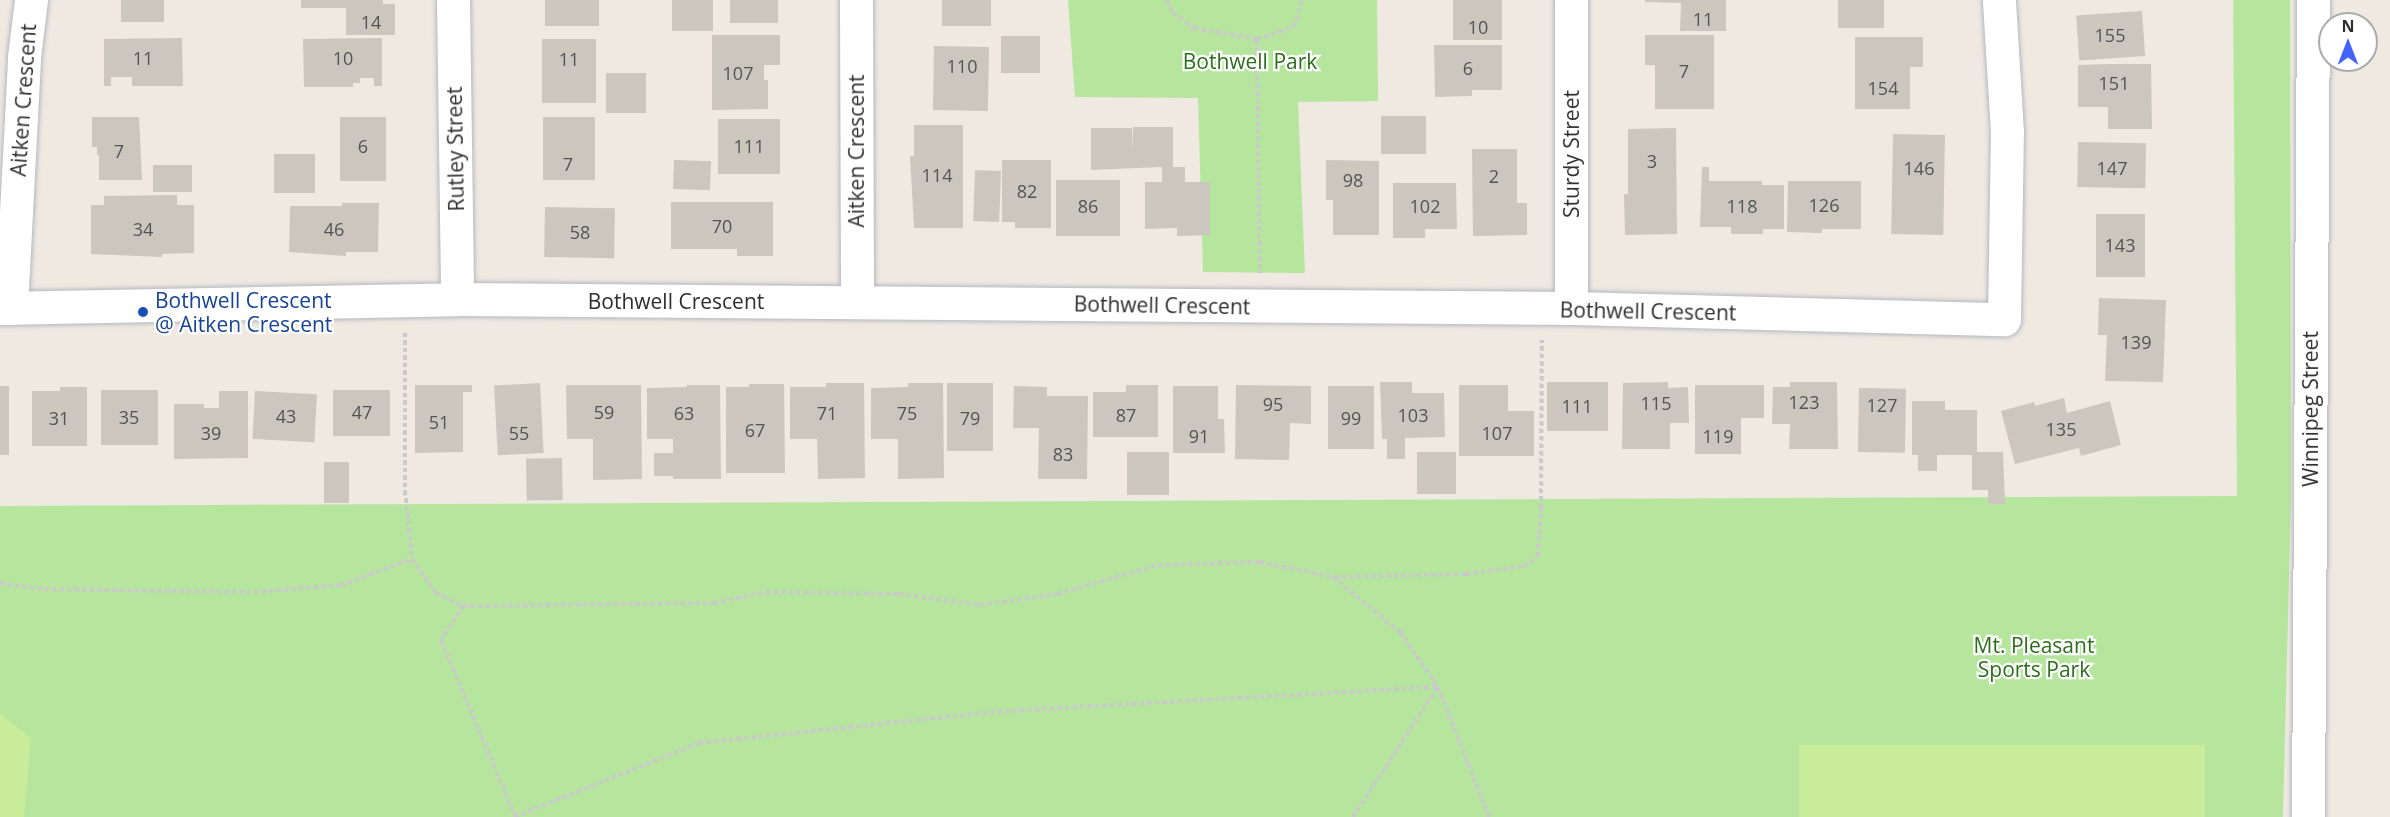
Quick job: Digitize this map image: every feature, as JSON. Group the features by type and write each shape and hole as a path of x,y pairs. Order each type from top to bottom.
{"street":[{"name":"Aitken Crescent","path":"6,308 24,57 31,0"},
{"name":"Rutley Street","path":"453,0 457,299"},
{"name":"Aitken Crescent","path":"856,0 857,302"},
{"name":"Sturdy Street","path":"1556,308 1571,0"},
{"name":"Bothwell Crescent","path":"6,308 457,299 1556,308 2004,319 2007,132 1999,0"},
{"name":"Winnipeg Street","path":"2308,817 2313,0"}],"path":[{"path":"1167,0 1173,13 1194,28 1257,39 1294,27 1302,0"},
{"path":"1257,39 1260,306"},
{"path":"405,299 405,491 411,559 436,593 463,606 714,603 766,592 899,594 980,605 1058,594 1158,565 1260,562 1333,577 1466,574 1524,566 1538,555 1556,308"},
{"path":"0,583 37,589 254,592 340,585 411,559"},
{"path":"1333,577 1400,632 1438,687 1489,817"},
{"path":"463,606 441,640 514,817 699,743 1005,711 1438,687"},
{"path":"1353,817 1438,687"}],"green space":[{"name":"Bothwell Park","path":"1068,0 1377,0 1378,101 1298,102 1305,273 1203,272 1198,98 1075,97"},
{"name":"Mt. Pleasant Sports Park","path":"2233,0 2290,0 2291,495 2283,817 0,817 0,506 2237,496"},
{"path":"0,714 31,738 24,817 0,817"},
{"path":"1799,745 2205,745 2205,817 1799,817"}],"building":[{"path":"121,0 164,0 164,22 121,22"},
{"path":"301,0 383,0 383,4 395,4 395,35 346,35 346,8 301,8"},
{"path":"545,0 599,0 599,26 545,26"},
{"path":"672,0 713,0 713,31 672,31"},
{"path":"730,0 778,0 778,23 730,23"},
{"path":"942,0 991,0 991,26 942,26"},
{"path":"1453,0 1502,0 1502,40 1453,40"},
{"path":"1645,0 1726,0 1726,31 1680,31 1681,3 1645,2"},
{"path":"1838,0 1884,0 1884,28 1838,28"},
{"path":"2142,11 2145,56 2079,60 2076,16"},
{"path":"712,35 780,35 780,65 764,65 764,80 768,80 768,109 712,110"},
{"path":"1645,35 1714,35 1714,109 1655,109 1655,65 1645,65"},
{"path":"1001,36 1040,36 1040,73 1001,73"},
{"path":"1855,37 1923,37 1923,67 1910,67 1910,109 1855,109"},
{"path":"182,38 183,86 132,86 132,77 111,77 111,86 104,86 104,39"},
{"path":"382,38 382,86 374,86 374,78 360,78 360,83 353,83 353,87 304,87 303,39"},
{"path":"542,39 596,39 596,103 542,103"},
{"path":"1434,45 1502,45 1502,90 1472,90 1472,96 1435,97"},
{"path":"934,46 989,47 988,111 933,110"},
{"path":"2151,64 2152,129 2108,129 2108,107 2078,107 2078,65"},
{"path":"606,73 646,73 646,113 606,113"},
{"path":"1381,116 1426,116 1426,154 1381,154"},
{"path":"92,117 139,117 142,180 99,180 99,155 97,155 97,147 92,147"},
{"path":"340,117 386,117 386,181 340,181"},
{"path":"543,117 595,117 595,180 543,180"},
{"path":"718,119 780,119 780,174 718,174"},
{"path":"914,125 963,125 963,228 914,228 910,156 914,156"},
{"path":"1133,127 1173,127 1173,167 1185,167 1185,182 1210,182 1210,235 1177,236 1177,228 1145,229 1145,182 1162,182 1162,167 1091,170 1091,128 1132,128 1133,155"},
{"path":"1676,128 1677,234 1625,235 1624,194 1628,194 1628,129"},
{"path":"1893,134 1945,135 1943,235 1891,234"},
{"path":"2078,142 2146,143 2145,188 2077,187"},
{"path":"1472,149 1517,149 1517,203 1527,203 1527,235 1473,236"},
{"path":"274,154 315,154 315,193 274,193"},
{"path":"674,160 711,161 710,190 673,189"},
{"path":"1002,160 1051,160 1051,228 1015,228 1015,222 1002,222"},
{"path":"1326,160 1379,161 1379,235 1333,235 1333,200 1326,200"},
{"path":"153,165 192,165 192,192 153,192"},
{"path":"1702,167 1709,167 1709,181 1762,181 1762,185 1784,185 1784,229 1763,229 1763,234 1731,234 1731,227 1700,227"},
{"path":"975,170 1001,171 999,222 973,221"},
{"path":"1056,180 1120,180 1120,236 1056,236"},
{"path":"1788,181 1861,181 1861,229 1822,229 1822,233 1787,232"},
{"path":"1393,183 1456,183 1457,229 1425,229 1425,238 1393,238"},
{"path":"177,195 177,205 194,205 194,253 162,254 162,257 91,254 91,205 104,205 104,196"},
{"path":"671,202 773,202 773,256 737,256 737,249 671,249"},
{"path":"342,203 379,203 378,252 346,252 346,256 289,252 290,206 342,206"},
{"path":"545,207 615,208 614,258 544,257"},
{"path":"2096,214 2145,214 2145,277 2096,277"},
{"path":"2099,298 2166,300 2163,382 2105,381 2107,335 2098,335"},
{"path":"1380,382 1412,382 1412,393 1444,393 1445,437 1405,438 1405,459 1387,459 1387,439 1382,439"},
{"path":"1547,382 1608,382 1608,431 1547,431"},
{"path":"1668,382 1668,388 1688,387 1689,423 1670,423 1670,449 1622,449 1623,383"},
{"path":"1790,382 1837,382 1838,449 1789,449 1790,424 1772,424 1773,387 1790,387"},
{"path":"540,383 544,453 498,455 494,385"},
{"path":"826,383 864,383 865,478 818,479 817,439 790,439 790,387 826,387"},
{"path":"908,383 943,383 944,478 898,479 898,439 871,439 871,388 908,387"},
{"path":"947,383 993,383 993,451 947,451"},
{"path":"749,384 784,384 785,473 726,473 726,387 749,387"},
{"path":"415,385 472,385 472,392 463,392 463,452 415,453"},
{"path":"566,385 641,385 642,479 593,480 593,439 567,439"},
{"path":"687,385 720,385 721,479 673,479 673,476 654,476 654,453 673,453 673,439 647,439 647,388 687,387"},
{"path":"1126,385 1158,385 1158,437 1093,437 1093,392 1126,392"},
{"path":"1236,385 1311,386 1311,424 1290,423 1289,460 1235,459"},
{"path":"1459,385 1508,385 1508,411 1534,411 1534,456 1459,456"},
{"path":"1695,385 1764,385 1764,418 1741,418 1741,454 1695,454"},
{"path":"0,386 9,386 9,455 0,455"},
{"path":"1014,386 1047,387 1047,396 1088,396 1087,479 1038,479 1039,428 1013,428"},
{"path":"1173,386 1218,386 1218,419 1224,419 1225,453 1173,453"},
{"path":"1328,386 1374,386 1374,449 1328,449"},
{"path":"60,387 87,387 87,446 32,446 32,391 60,391"},
{"path":"1859,388 1906,389 1905,453 1858,452"},
{"path":"101,390 158,390 158,445 101,445"},
{"path":"333,390 390,390 390,436 333,436"},
{"path":"219,391 248,391 248,458 174,459 174,404 204,404 204,408 219,408"},
{"path":"255,391 317,394 314,442 252,439"},
{"path":"2064,398 2067,413 2110,401 2121,445 2081,456 2079,448 2015,464 2001,411 2034,402 2035,406"},
{"path":"1912,401 1945,401 1945,410 1977,410 1977,452 2003,452 2005,504 1988,504 1988,490 1972,490 1972,455 1937,455 1937,471 1918,471 1918,455 1912,455"},
{"path":"1127,452 1169,452 1169,495 1127,495"},
{"path":"1417,452 1456,452 1456,494 1417,494"},
{"path":"562,458 563,500 527,501 526,459"},
{"path":"324,462 349,462 349,503 324,503"}],"place":[{"name":"Bothwell Crescent @ Aitken Crescent","path":"143,312"}]}
